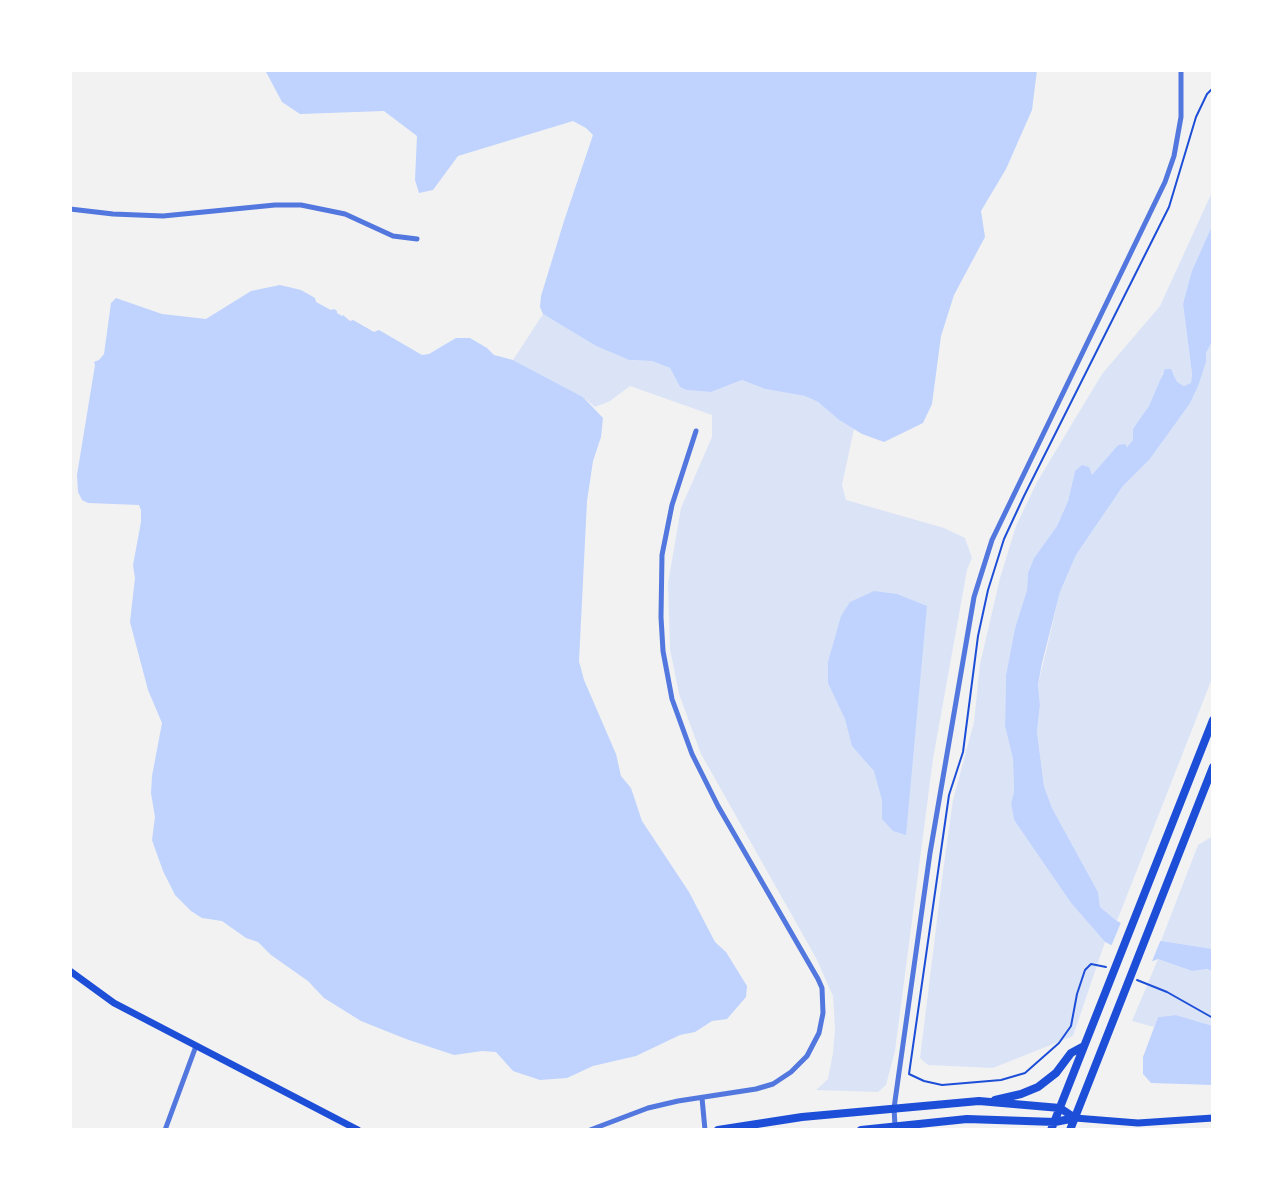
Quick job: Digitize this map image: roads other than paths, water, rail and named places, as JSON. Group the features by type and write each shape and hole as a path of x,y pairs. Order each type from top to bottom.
{"main road":[{"path":"1053,1126 1213,720"},
{"path":"1070,1130 1213,768"},
{"path":"70,971 114,1003 358,1130"},
{"path":"718,1130 894,1108 995,1100 1038,1087 1056,1073 1071,1053 1084,1046"},
{"path":"995,1100 1001,1103 1060,1108 1075,1118"},
{"path":"861,1130 981,1119 1053,1126 1075,1118 1138,1123 1213,1118"}],"street":[{"path":"895,1126 894,1108 937,806 978,583 992,540 1166,181 1181,117 1181,70"},
{"path":"70,209 153,216 301,205 345,214 393,236 417,239"},
{"path":"590,1130 635,1112 756,1089 785,1078 812,1049 819,1033 823,1002 818,979 705,780 672,699 660,617 662,555 672,505 696,431"},
{"path":"165,1130 197,1046"},
{"path":"702,1098 705,1130"}],"water":[{"path":"265,70 1037,70 1032,110 1006,169 981,211 985,237 954,295 941,336 932,404 923,423 884,442 862,434 839,420 818,402 805,396 765,389 742,380 711,392 686,390 680,387 670,368 652,361 629,360 596,346 543,314 540,307 541,296 593,135 586,128 573,121 458,156 433,190 419,193 415,180 417,136 384,111 300,114 282,102"},
{"path":"1213,224 1213,340 1206,353 1199,384 1190,403 1150,459 1123,486 1076,555 1060,592 1042,663 1038,685 1040,705 1037,732 1044,786 1052,808 1098,892 1100,907 1117,921 1155,940 1213,949 1213,972 1208,969 1192,971 1158,959 1148,963 1105,942 1071,903 1014,820 1011,803 1014,792 1013,759 1005,726 1006,675 1015,628 1027,590 1028,573 1034,558 1057,526 1068,501 1075,471 1082,465 1089,467 1092,475 1118,445 1125,444 1127,447 1133,440 1133,429 1149,406 1165,369 1171,369 1177,382 1184,386 1191,383 1183,304 1192,271"},
{"path":"280,285 301,290 315,298 316,302 334,309 350,321 353,320 374,332 379,330 422,355 429,354 456,338 470,338 494,355 513,360 583,397 603,418 587,501 579,661 584,680 616,754 621,776 631,788 642,821 689,892 715,942 726,952 747,986 746,997 727,1019 712,1021 695,1032 680,1035 636,1056 593,1066 567,1078 540,1080 513,1071 496,1052 454,1055 361,1021 324,998 308,981 271,955 258,942 246,938 222,921 202,918 175,895 152,840 155,817 151,793 152,776 162,723 148,690 130,622 135,578 133,565 141,510 139,505 88,503 82,500 78,492 77,475 94,362 104,354 111,303 116,298 162,314 206,319 251,291"},
{"path":"874,591 897,594 927,606 906,835 893,831 882,819 882,800 874,771 852,746 845,719 828,683 828,662 841,616 850,602"},
{"path":"1176,1015 1213,1026 1213,1085 1151,1083 1143,1074 1143,1057 1158,1017"}]}
